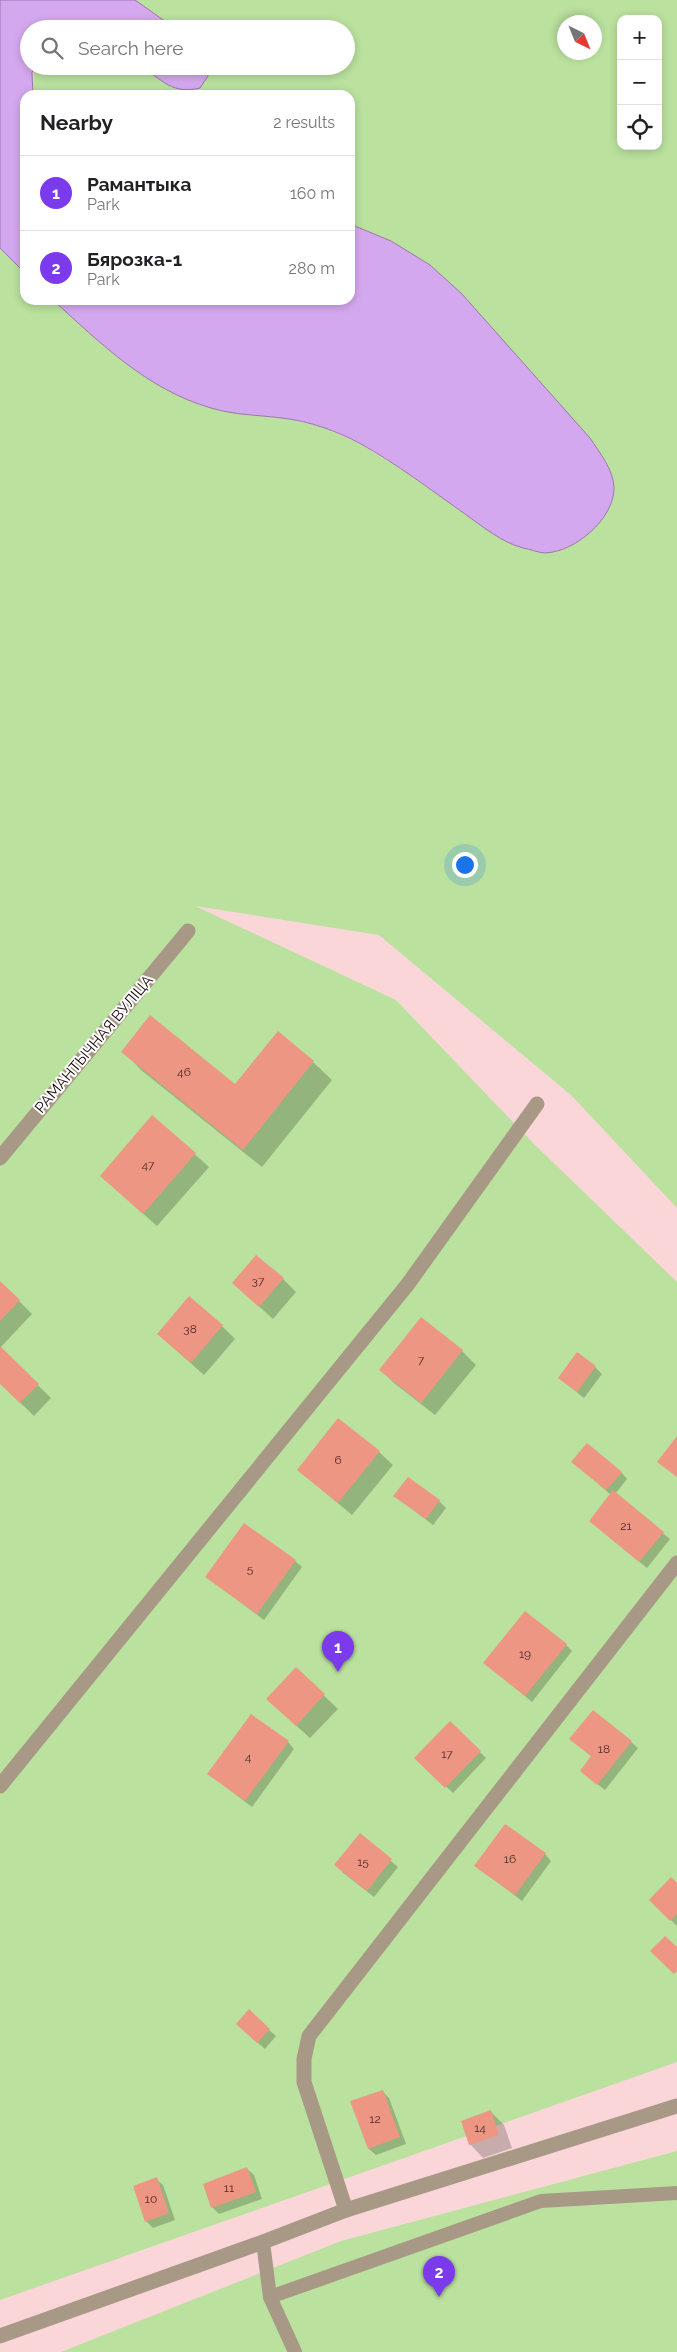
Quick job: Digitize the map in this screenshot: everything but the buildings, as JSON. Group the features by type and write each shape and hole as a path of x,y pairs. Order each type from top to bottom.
{"street":[{"name":"РАМАНТЫЧНАЯ ВУЛІЦА","path":"0,1158 188,931"},
{"path":"0,1786 408,1284 537,1104"},
{"path":"346,2210 304,2082 304,2059 309,2036 677,1563"},
{"path":"0,2336 263,2242 346,2210 677,2106"}],"lane":[{"path":"270,2297 542,2201 677,2193"},
{"path":"263,2242 270,2297 295,2352"}],"green space":[{"path":"135,0 677,0 677,1208 571,1095 379,935 195,906 396,1000 534,1144 677,1282 677,2062 0,2300 0,248 20,268 20,305 58,305 99,342 247,415 284,418 323,427 360,444 401,469 495,535 521,547 391,241 355,226 355,90 33,90 34,75 154,75 170,86 208,75 355,75 355,20 163,20"},
{"path":"677,2151 677,2352 61,2352 341,2241"}],"shaded area":[{"path":"0,0 135,0 163,20 20,20 20,75 32,75 33,90 20,90 20,268 0,248"},
{"path":"154,75 208,75 200,88 191,90 175,88"},
{"path":"355,226 391,241 430,265 462,294 590,438 602,455 612,475 614,488 612,500 600,522 591,532 568,547 545,553 515,545 492,533 388,460 361,444 323,427 282,418 228,412 188,400 166,390 146,377 89,332 59,305 355,305"}],"place":[{"name":"Рамантыка","path":"338,1672"},
{"name":"Бярозка-1","path":"439,2297"}]}
